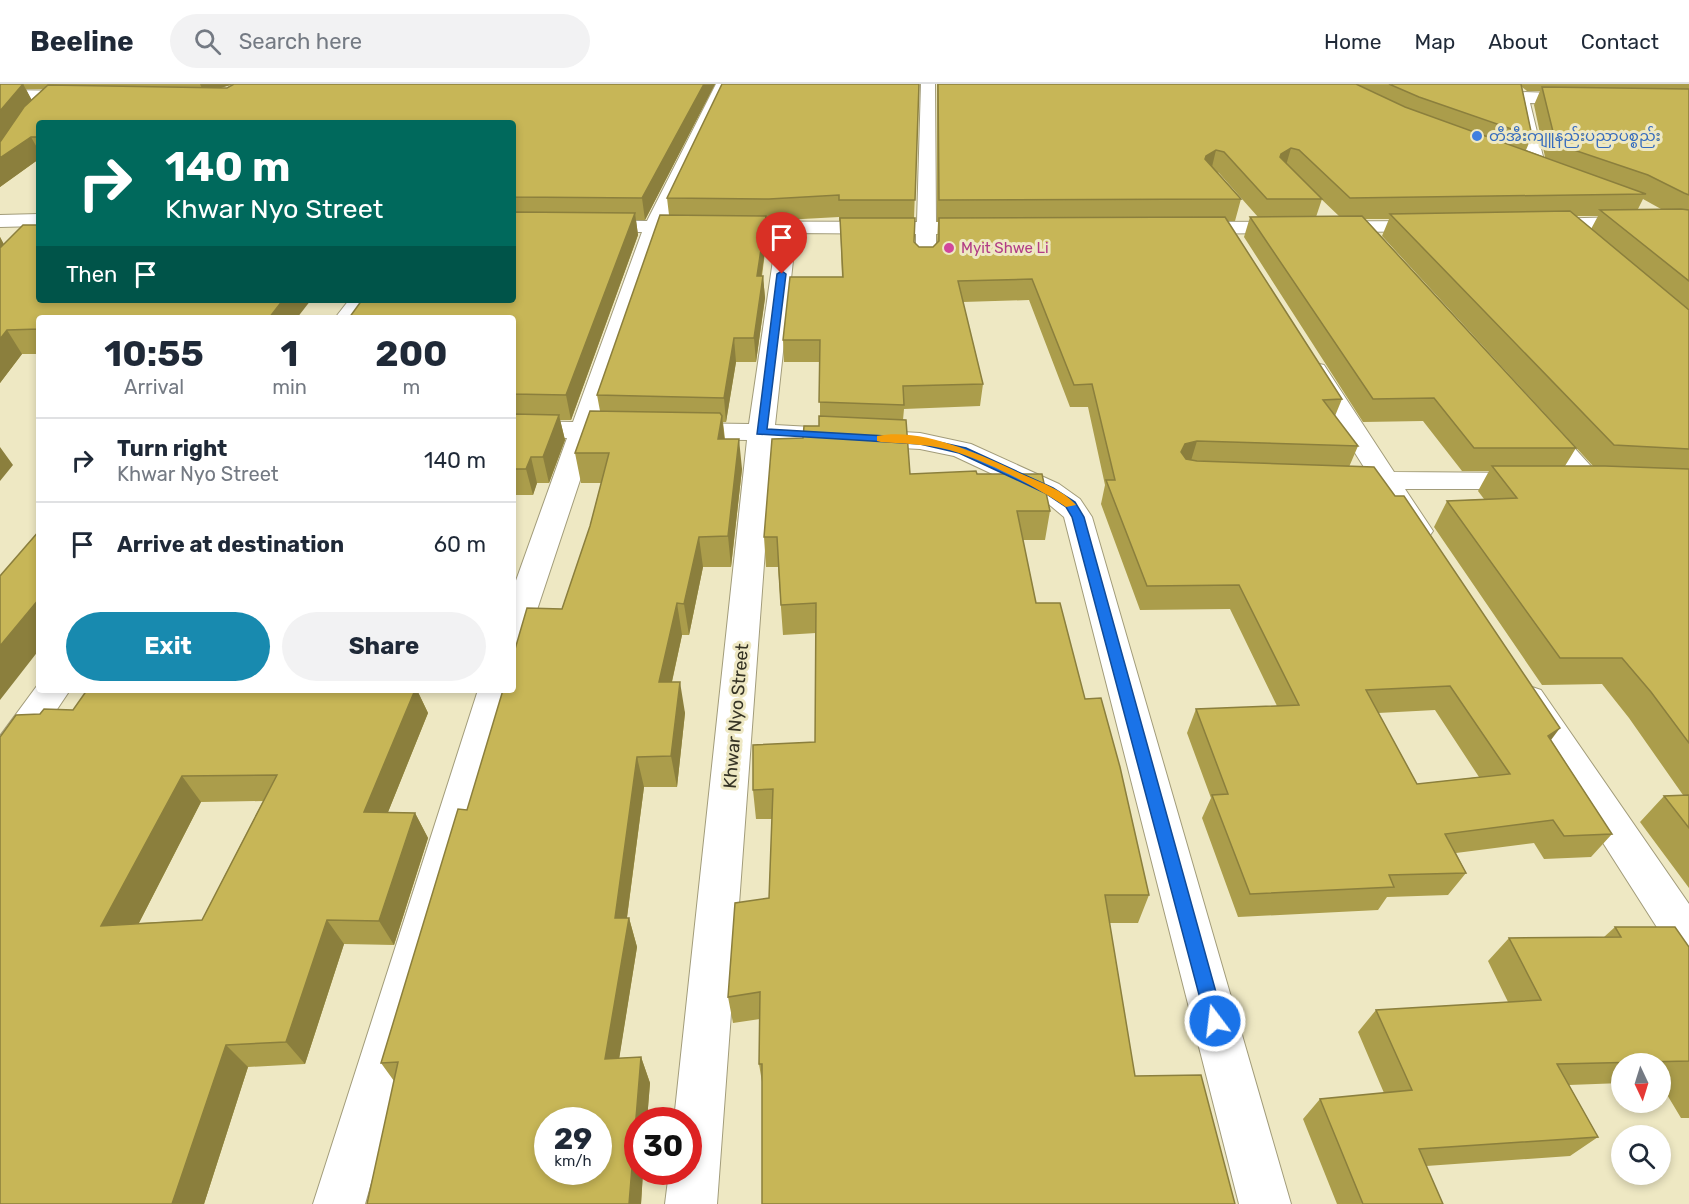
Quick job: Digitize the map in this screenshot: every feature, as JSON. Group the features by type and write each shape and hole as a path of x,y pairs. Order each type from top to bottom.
{"street":[{"path":"36,112 52,96 74,84"},
{"path":"516,625 653,228 723,84"},
{"path":"925,261 928,84"},
{"path":"1506,84 1522,98 1537,169"},
{"path":"0,95 99,97"},
{"path":"1522,98 1591,99"},
{"path":"1515,161 1557,177"},
{"path":"1314,206 1336,228"},
{"path":"1639,207 1689,235"},
{"path":"1233,220 1239,248"},
{"path":"1166,228 1233,220 1254,228 1445,226"},
{"path":"0,221 36,228"},
{"path":"1517,225 1669,222 1689,227"},
{"path":"1565,225 1592,248"},
{"path":"516,226 787,229 998,228"},
{"path":"1361,228 1385,254"},
{"name":"Khwar Nyo Street","path":"691,1204 761,432 787,229"},
{"path":"348,315 358,303"},
{"path":"1302,349 1438,561"},
{"path":"1339,479 1600,482 1526,411"},
{"path":"516,429 761,432 920,441 962,450 1049,490 1070,505 1078,517 1265,1204"},
{"path":"1510,670 1689,940"},
{"path":"0,765 12,727 50,693"},
{"path":"339,1204 494,693"}],"building":[{"path":"0,84 23,84 0,111"},
{"path":"234,84 704,84 642,198 516,197 516,120 36,120 36,137 31,137 0,158 0,142 24,107 48,85 227,88"},
{"path":"722,84 919,84 915,200 839,200 839,195 769,199 667,198"},
{"path":"938,84 1356,84 1405,107 1646,194 1350,198 1299,150 1291,148 1280,157 1322,199 1267,199 1224,152 1216,150 1205,159 1241,199 939,200"},
{"path":"1389,84 1521,84 1532,136 1419,97"},
{"path":"1542,87 1689,89 1689,195 1648,175 1556,144"},
{"path":"1600,210 1689,210 1689,281"},
{"path":"1570,211 1689,310 1689,449 1614,445 1390,214"},
{"path":"516,212 635,213 566,395 516,394 516,315 351,315 360,303 516,303"},
{"path":"660,215 766,216 757,276 763,276 754,338 734,338 724,398 597,395"},
{"path":"1362,216 1576,448 1474,448 1434,398 1373,399 1250,217"},
{"path":"1225,217 1342,399 1323,400 1358,446 1197,441 1185,444 1181,452 1186,459 1197,461 1374,467 1395,496 1404,496 1560,728 1548,736 1612,834 1564,836 1553,820 1445,834 1466,873 1389,875 1394,887 1250,894 1212,795 1228,794 1196,709 1299,705 1239,585 1147,586 1106,480 1115,480 1092,384 1074,385 1032,279 958,281 983,384 903,386 904,405 819,402 820,340 783,340 790,277 843,277 840,218 915,218 914,242 919,247 933,247 939,241 939,218","holes":["1450,686 1510,774 1417,784 1366,690"]},
{"path":"23,225 36,225 36,303 281,303 271,315 36,315 36,329 7,330 0,339 0,248"},
{"path":"590,411 720,413 722,416 718,439 739,439 728,536 699,537 684,604 677,603 659,682 680,682 671,756 637,757 615,918 629,918 605,1059 641,1057 637,1107 624,1107 624,1185 631,1185 629,1204 367,1204 398,1062 381,1063 458,809 467,810 502,693 516,693 516,646 527,608 562,609 590,526 609,453 575,453"},
{"path":"516,414 559,415 543,457 531,457 526,469 516,469"},
{"path":"819,416 906,420 910,474 976,471 977,474 1042,474 1050,511 1017,511 1036,603 1060,603 1085,699 1101,698 1120,767 1149,895 1105,895 1135,1076 1201,1075 1235,1204 762,1204 760,992 728,997 735,903 769,898 773,789 753,790 753,745 815,742 816,603 781,605 777,537 764,537 772,439 803,438 804,426 819,426"},
{"path":"1492,466 1689,469 1689,743 1622,658 1560,658 1447,501 1517,498"},
{"path":"36,534 36,603 0,646 0,576"},
{"path":"85,693 414,693 364,812 415,813 379,921 327,920 286,1042 226,1045 172,1204 0,1204 0,737 16,715 40,714 44,709 73,710","holes":["277,775 202,920 101,926 182,776"]},
{"path":"1689,795 1689,828 1664,796"},
{"path":"1615,927 1675,927 1689,947 1689,1061 1671,1061 1671,1053 1611,1053 1611,1063 1557,1064 1598,1137 1419,1149 1443,1204 1363,1204 1320,1099 1412,1090 1376,1010 1541,1000 1509,938 1621,937"}],"slow traffic":[{"path":"881,439 920,441 962,450 1049,490 1071,505"}],"place":[{"name":"တီအီးကျူနည်းပညာပစ္စည်း","path":"1477,136"},
{"name":"Myit Shwe Li","path":"949,248"}],"route":[{"path":"782,274 761,432 920,441 962,450 1049,490 1070,505 1078,517 1215,1021"}]}
